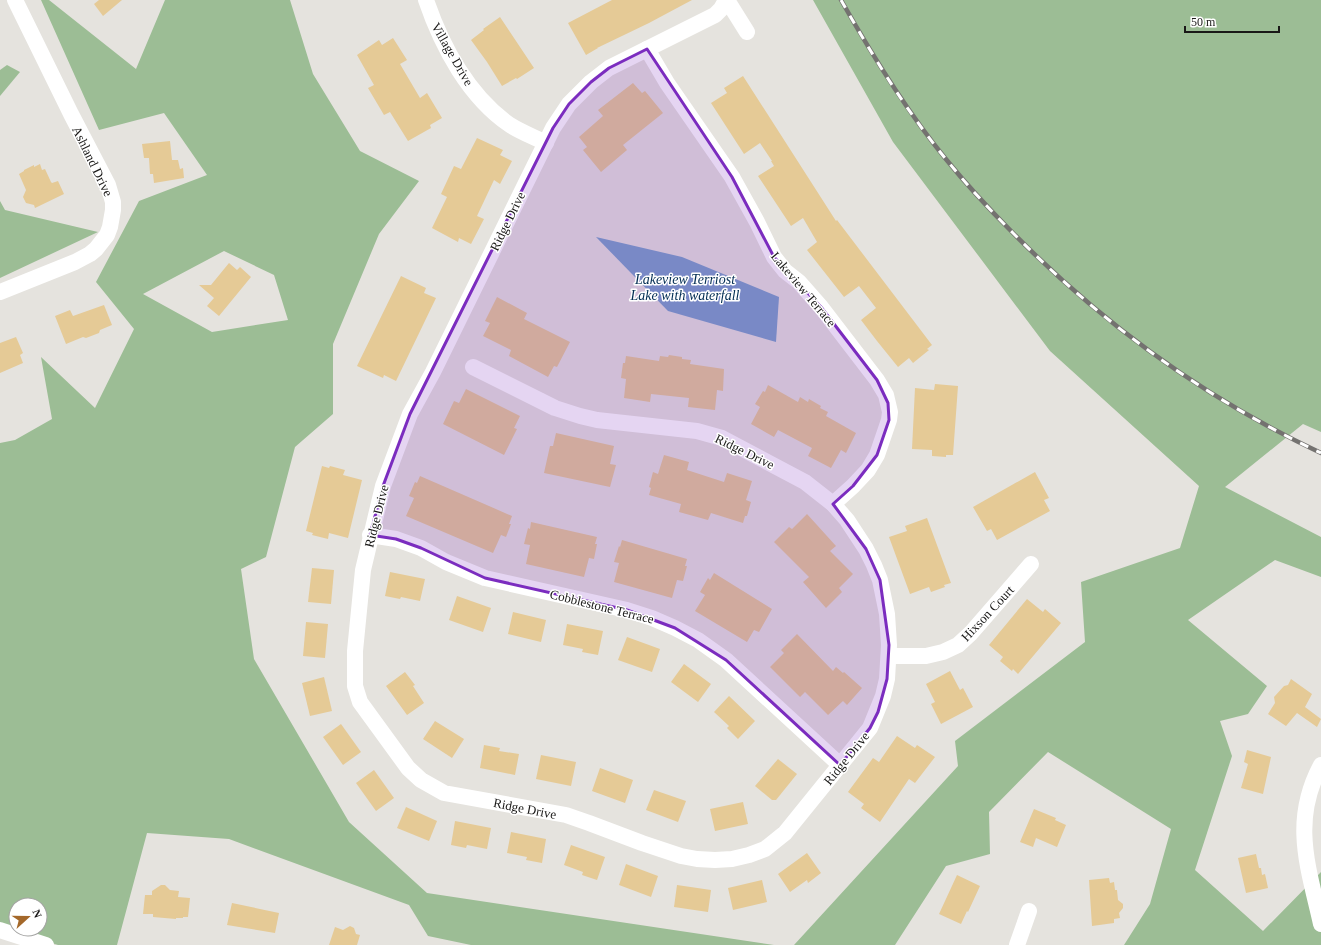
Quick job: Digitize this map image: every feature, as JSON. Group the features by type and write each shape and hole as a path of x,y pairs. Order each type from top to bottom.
{"street":[{"name":"Ashland Drive","path":"0,292 90,254 107,235 113,210 113,202 108,185 15,0"},
{"name":"Village Drive","path":"426,0 442,39 473,91 491,110 511,126 546,143"},
{"name":"Ridge Drive","path":"473,367 556,408 580,416 597,420 697,431 722,438 805,482 833,504 847,520 866,549 880,580 887,614 889,656 887,679 878,712 870,728 785,833 772,844 748,855 732,859 697,859 681,856 642,843 566,815 444,792 421,780 408,768 360,702 355,686 354,651 363,570 370,535 383,486 410,414 433,372 553,128 569,104 591,82 609,68 715,15 721,9 726,0"},
{"path":"726,0 747,32"},
{"name":"Lakeview Terrace","path":"647,49 667,82 732,177 757,222 774,257 821,307 877,380 886,395 890,412 889,420 877,455 868,470 833,504"},
{"name":"Cobblestone Terrace","path":"370,535 396,539 421,548 446,562 484,578 627,610 676,628 698,640 726,660 840,765"},
{"name":"Hixson Court","path":"889,656 926,656 943,652 958,644 971,633 1032,564"},
{"path":"1321,764 1309,792 1303,826 1304,843 1321,924"},
{"path":"1017,945 1029,911"},
{"path":"0,930 46,945"}],"highlighted area":[{"path":"647,49 732,177 774,257 821,307 877,380 888,403 889,420 877,455 853,486 833,504 866,549 880,580 889,645 887,679 878,712 870,728 840,765 726,660 675,628 627,610 485,578 421,548 396,539 370,535 383,486 410,414 553,128 569,104 591,82 609,68"}],"green space":[{"path":"41,0 49,0 136,69 165,0 290,0 313,74 360,151 419,181 379,234 333,344 333,414 295,447 266,557 241,569 254,659 349,822 427,893 774,945 471,945 428,936 409,905 229,839 147,833 117,945 58,945 32,937 48,937 48,897 8,897 8,929 0,927 0,443 15,440 52,419 41,357 95,408 134,329 96,282 139,201 207,175 164,113 99,130","holes":["224,251 274,275 288,320 212,332 143,294"]},
{"path":"813,0 1321,0 1321,432 1303,424 1225,487 1321,537 1321,577 1275,560 1188,620 1267,686 1248,714 1220,721 1232,756 1195,870 1263,931 1321,872 1321,945 1124,945 1150,904 1171,829 1048,752 989,812 990,854 946,866 895,945 794,945 958,766 955,741 1085,642 1081,582 1180,548 1199,486 1050,351 893,142"},
{"path":"7,65 20,72 0,96 0,70"},
{"path":"0,201 5,210 98,232 0,278"}],"water":[{"name":"Lakeview Terriost Lake with waterfall","path":"596,237 682,257 779,297 776,342 668,311"}],"building":[{"path":"99,0 122,0 103,16 94,4"},
{"path":"612,0 692,0 586,55 568,23"},
{"path":"500,17 534,68 517,79 516,78 502,86 471,40"},
{"path":"393,38 407,60 400,64 420,98 427,93 442,118 430,125 431,128 408,141 390,112 384,115 368,88 374,85 357,55 379,40 382,45"},
{"path":"743,76 836,221 837,220 932,345 927,349 929,350 913,363 909,358 898,367 877,341 861,320 876,308 859,286 844,297 807,250 817,242 803,218 791,226 758,176 774,166 760,143 744,154 711,103 727,93 724,88"},
{"path":"633,83 642,93 645,91 663,113 623,145 627,150 601,172 583,150 587,147 579,137 603,116 598,110"},
{"path":"477,138 503,150 500,155 512,161 500,184 494,180 477,216 484,219 471,244 459,238 458,242 432,228 447,197 441,194 454,166 461,169"},
{"path":"170,141 172,160 178,160 180,169 183,168 184,178 154,183 153,174 150,174 149,158 144,158 142,144"},
{"path":"40,164 42,170 45,169 52,183 58,181 64,194 35,208 34,205 26,203 23,197 26,190 19,174 34,165 34,167"},
{"path":"229,263 237,270 240,267 251,277 219,316 207,306 214,298 199,285 211,285"},
{"path":"401,276 426,288 424,293 436,298 396,381 384,375 383,378 357,366"},
{"path":"497,297 527,313 524,319 570,342 557,367 554,366 548,377 509,356 511,350 483,336 490,323 485,321"},
{"path":"104,305 112,325 100,330 99,333 86,338 83,337 66,344 55,316 70,310 73,316"},
{"path":"16,337 23,353 20,355 23,363 0,373 0,343"},
{"path":"669,355 691,360 690,364 724,369 723,391 717,390 715,410 688,407 689,398 651,394 650,402 624,398 626,379 621,378 623,363 625,363 626,356 659,361 660,356 668,357"},
{"path":"935,384 958,386 953,455 946,455 946,457 932,456 932,450 912,449 915,388 934,390"},
{"path":"768,385 798,402 800,397 808,402 809,399 821,406 820,408 828,412 826,416 856,433 846,453 841,450 831,468 808,456 812,448 778,430 774,437 751,424 760,407 755,404 763,391 765,392"},
{"path":"466,389 520,416 514,428 517,429 504,455 443,424 454,401 459,403"},
{"path":"556,433 614,446 610,464 616,465 610,487 544,473 550,446 553,446"},
{"path":"664,455 689,462 687,470 724,482 727,473 752,481 746,500 751,502 747,516 745,516 743,523 711,513 708,520 679,512 681,504 649,495 651,488 649,487 653,472 658,474"},
{"path":"322,466 329,468 330,466 345,470 343,475 362,480 348,538 329,533 328,539 312,535 313,533 306,531"},
{"path":"1035,472 1049,498 1044,500 1050,511 997,540 991,529 987,531 973,507"},
{"path":"420,476 512,516 509,524 511,524 506,537 501,535 493,553 406,516 414,498 409,496 415,482 417,483"},
{"path":"807,514 836,546 830,551 853,574 839,588 842,592 826,608 803,582 809,577 774,542 789,527 792,529"},
{"path":"927,518 951,583 931,592 929,587 910,594 889,537 907,531 905,526"},
{"path":"531,522 597,537 594,559 589,558 584,577 526,564 530,545 524,544"},
{"path":"622,540 687,559 685,566 687,566 683,581 677,580 672,598 614,582 619,563 614,562"},
{"path":"312,568 334,570 331,604 308,602"},
{"path":"390,572 425,579 420,601 401,597 400,599 385,596"},
{"path":"714,573 772,609 759,632 754,630 747,642 695,611 705,595 700,592 708,578 710,580"},
{"path":"457,596 491,608 483,632 449,620"},
{"path":"1027,599 1043,612 1045,609 1061,623 1018,674 1000,661 1003,657 989,645"},
{"path":"513,612 546,620 541,642 508,634"},
{"path":"306,622 328,624 325,658 303,656"},
{"path":"567,624 603,631 598,655 582,652 583,649 563,645"},
{"path":"797,634 833,671 836,667 862,688 847,705 843,701 828,715 805,692 800,697 770,667 784,653 781,650"},
{"path":"627,637 660,649 652,672 618,660"},
{"path":"684,664 711,684 698,702 671,682"},
{"path":"950,671 960,690 963,688 973,707 941,724 931,704 935,702 926,684"},
{"path":"405,672 415,685 413,686 424,703 407,715 386,686"},
{"path":"324,677 332,711 310,716 302,683"},
{"path":"1291,679 1312,694 1305,707 1321,719 1317,727 1297,713 1286,726 1268,714 1275,703 1274,697 1284,686 1288,685"},
{"path":"729,696 755,721 738,739 727,728 729,726 714,712"},
{"path":"435,721 464,739 452,758 423,739"},
{"path":"341,724 361,752 343,765 323,737"},
{"path":"897,736 915,748 917,745 935,757 915,783 909,779 880,822 861,808 864,804 848,792 873,758 879,762"},
{"path":"484,745 500,748 499,751 519,754 515,775 480,768"},
{"path":"1247,750 1271,757 1263,794 1241,788 1248,764 1244,762"},
{"path":"541,755 576,762 571,786 536,779"},
{"path":"778,759 797,774 776,800 772,800 755,786"},
{"path":"600,768 633,780 625,803 592,791"},
{"path":"374,770 394,798 376,811 356,783"},
{"path":"654,790 686,801 678,822 646,810"},
{"path":"743,802 748,824 715,831 710,809"},
{"path":"406,807 437,821 429,841 397,828"},
{"path":"1034,809 1056,818 1055,820 1066,825 1057,847 1036,838 1033,847 1020,842"},
{"path":"455,821 491,828 487,849 467,845 466,848 451,845"},
{"path":"511,832 546,839 542,863 526,860 527,857 507,853"},
{"path":"571,845 605,857 597,880 582,875 583,872 564,865"},
{"path":"807,853 821,873 808,883 807,880 790,892 778,874"},
{"path":"1256,854 1262,875 1265,874 1268,888 1246,893 1238,858"},
{"path":"626,864 658,876 651,897 619,885"},
{"path":"957,875 980,886 961,924 939,914"},
{"path":"1109,878 1110,883 1114,882 1118,900 1123,904 1123,908 1119,913 1120,918 1114,919 1114,923 1092,926 1089,880"},
{"path":"762,880 767,902 733,910 728,888"},
{"path":"161,885 165,885 170,890 179,891 178,897 190,898 188,917 176,919 153,917 153,914 143,914 145,895 152,895 152,891"},
{"path":"677,885 711,890 708,912 674,907"},
{"path":"232,903 279,913 275,933 227,925"},
{"path":"350,926 354,928 356,934 360,935 357,945 329,945 335,927 343,930"}],"railway":[{"path":"841,0 890,81 930,139 978,196 1047,266 1119,328 1196,383 1236,408 1321,453"}]}
